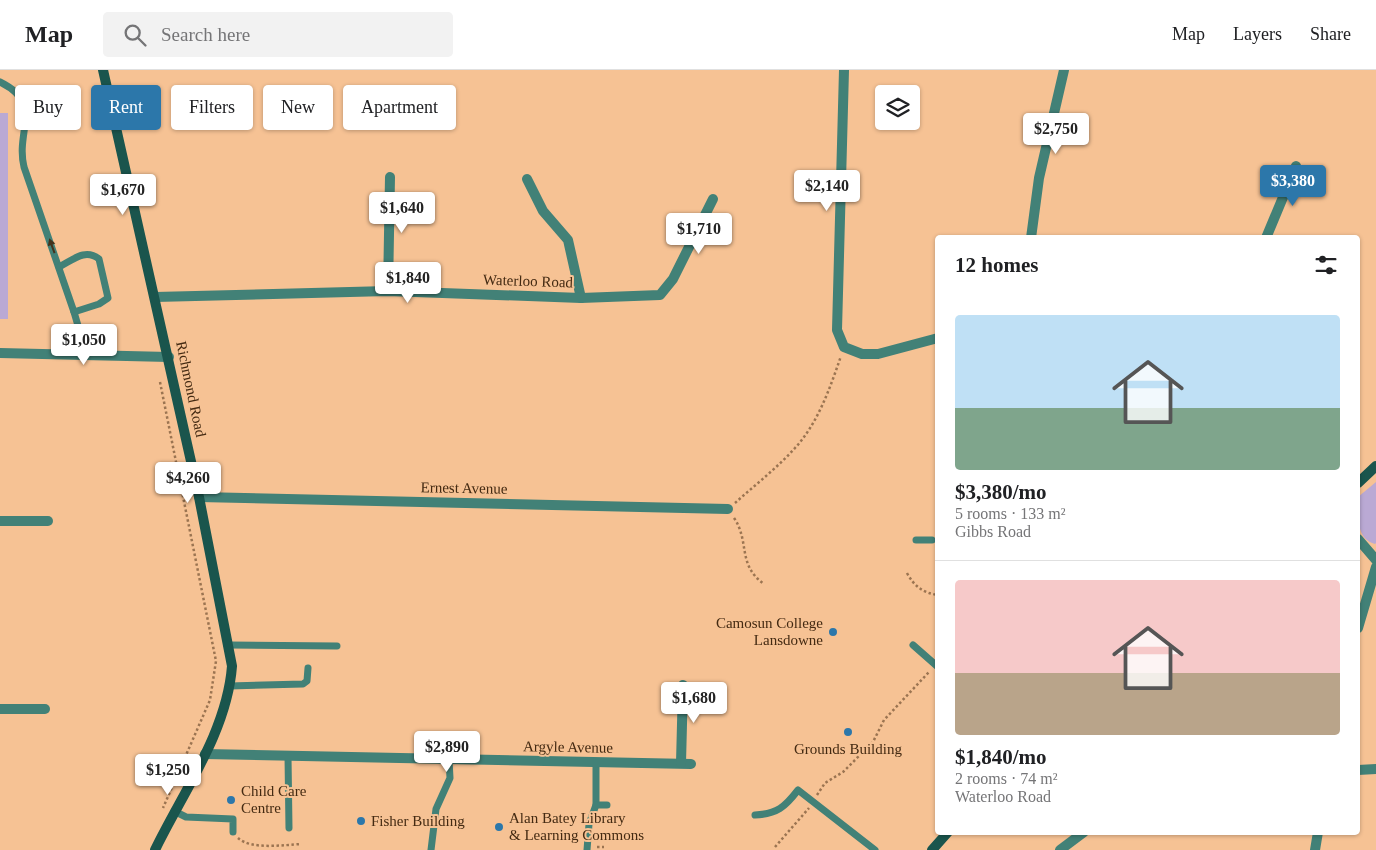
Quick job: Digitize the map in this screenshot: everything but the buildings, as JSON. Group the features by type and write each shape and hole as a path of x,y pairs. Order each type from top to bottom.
{"main road":[{"name":"Richmond Road","path":"102,70 169,357 232,666 222,712 205,754 155,850"},
{"path":"1360,481 1376,466"},
{"path":"932,850 945,835"}],"street":[{"path":"844,70 836,310 837,330 844,347 862,354 878,354 935,339"},
{"path":"1031,235 1039,178 1064,70"},
{"path":"1267,235 1296,166"},
{"path":"388,291 390,177"},
{"path":"527,179 544,211 568,240 581,298"},
{"name":"Waterloo Road","path":"155,297 388,291 581,298 660,295 673,279 713,199"},
{"path":"0,353 86,353 169,357"},
{"name":"Ernest Avenue","path":"199,497 728,509"},
{"path":"0,521 48,521"},
{"path":"1360,541 1376,560"},
{"path":"1360,621 1376,566"},
{"name":"Argyle Avenue","path":"205,754 686,764 683,685"},
{"path":"0,709 45,709"},
{"path":"1360,770 1376,769"},
{"path":"1060,850 1080,835"},
{"path":"1315,850 1318,835"}],"lane":[{"path":"0,82 16,93 26,108 26,120 21,146 22,156 86,353"},
{"path":"59,267 85,253 91,253 99,258 108,298 99,304 74,312"},
{"path":"916,540 932,540"},
{"path":"913,645 935,665"},
{"path":"229,646 337,646"},
{"path":"229,686 303,684 307,681 308,668"},
{"path":"288,756 288,828"},
{"path":"430,850 436,809 450,778 449,760"},
{"path":"587,850 590,824 596,805 596,762"},
{"path":"755,815 764,811 785,807 798,790 875,850"},
{"path":"596,805 607,805"},
{"path":"174,811 186,817 234,819 234,832"}],"path":[{"path":"764,584 756,578 747,566 740,526 728,509 795,448 810,428 829,390 844,347"},
{"path":"160,381 216,661 210,700 160,815"},
{"path":"907,573 912,582 920,589 928,594 935,595"},
{"path":"775,847 813,802 825,783 843,772 873,742 884,720 935,667"},
{"path":"234,832 244,843 258,846 301,844"},
{"path":"258,846 261,850"}],"shaded area":[{"path":"0,113 8,113 8,319 0,319"},
{"path":"1376,482 1375,544 1364,537 1360,528 1360,495"}],"place":[{"name":"Camosun College Lansdowne","path":"833,632"},
{"name":"Grounds Building","path":"848,732"},
{"name":"Child Care Centre","path":"231,800"},
{"name":"Fisher Building","path":"361,821"},
{"name":"Alan Batey Library & Learning Commons","path":"499,827"}]}
